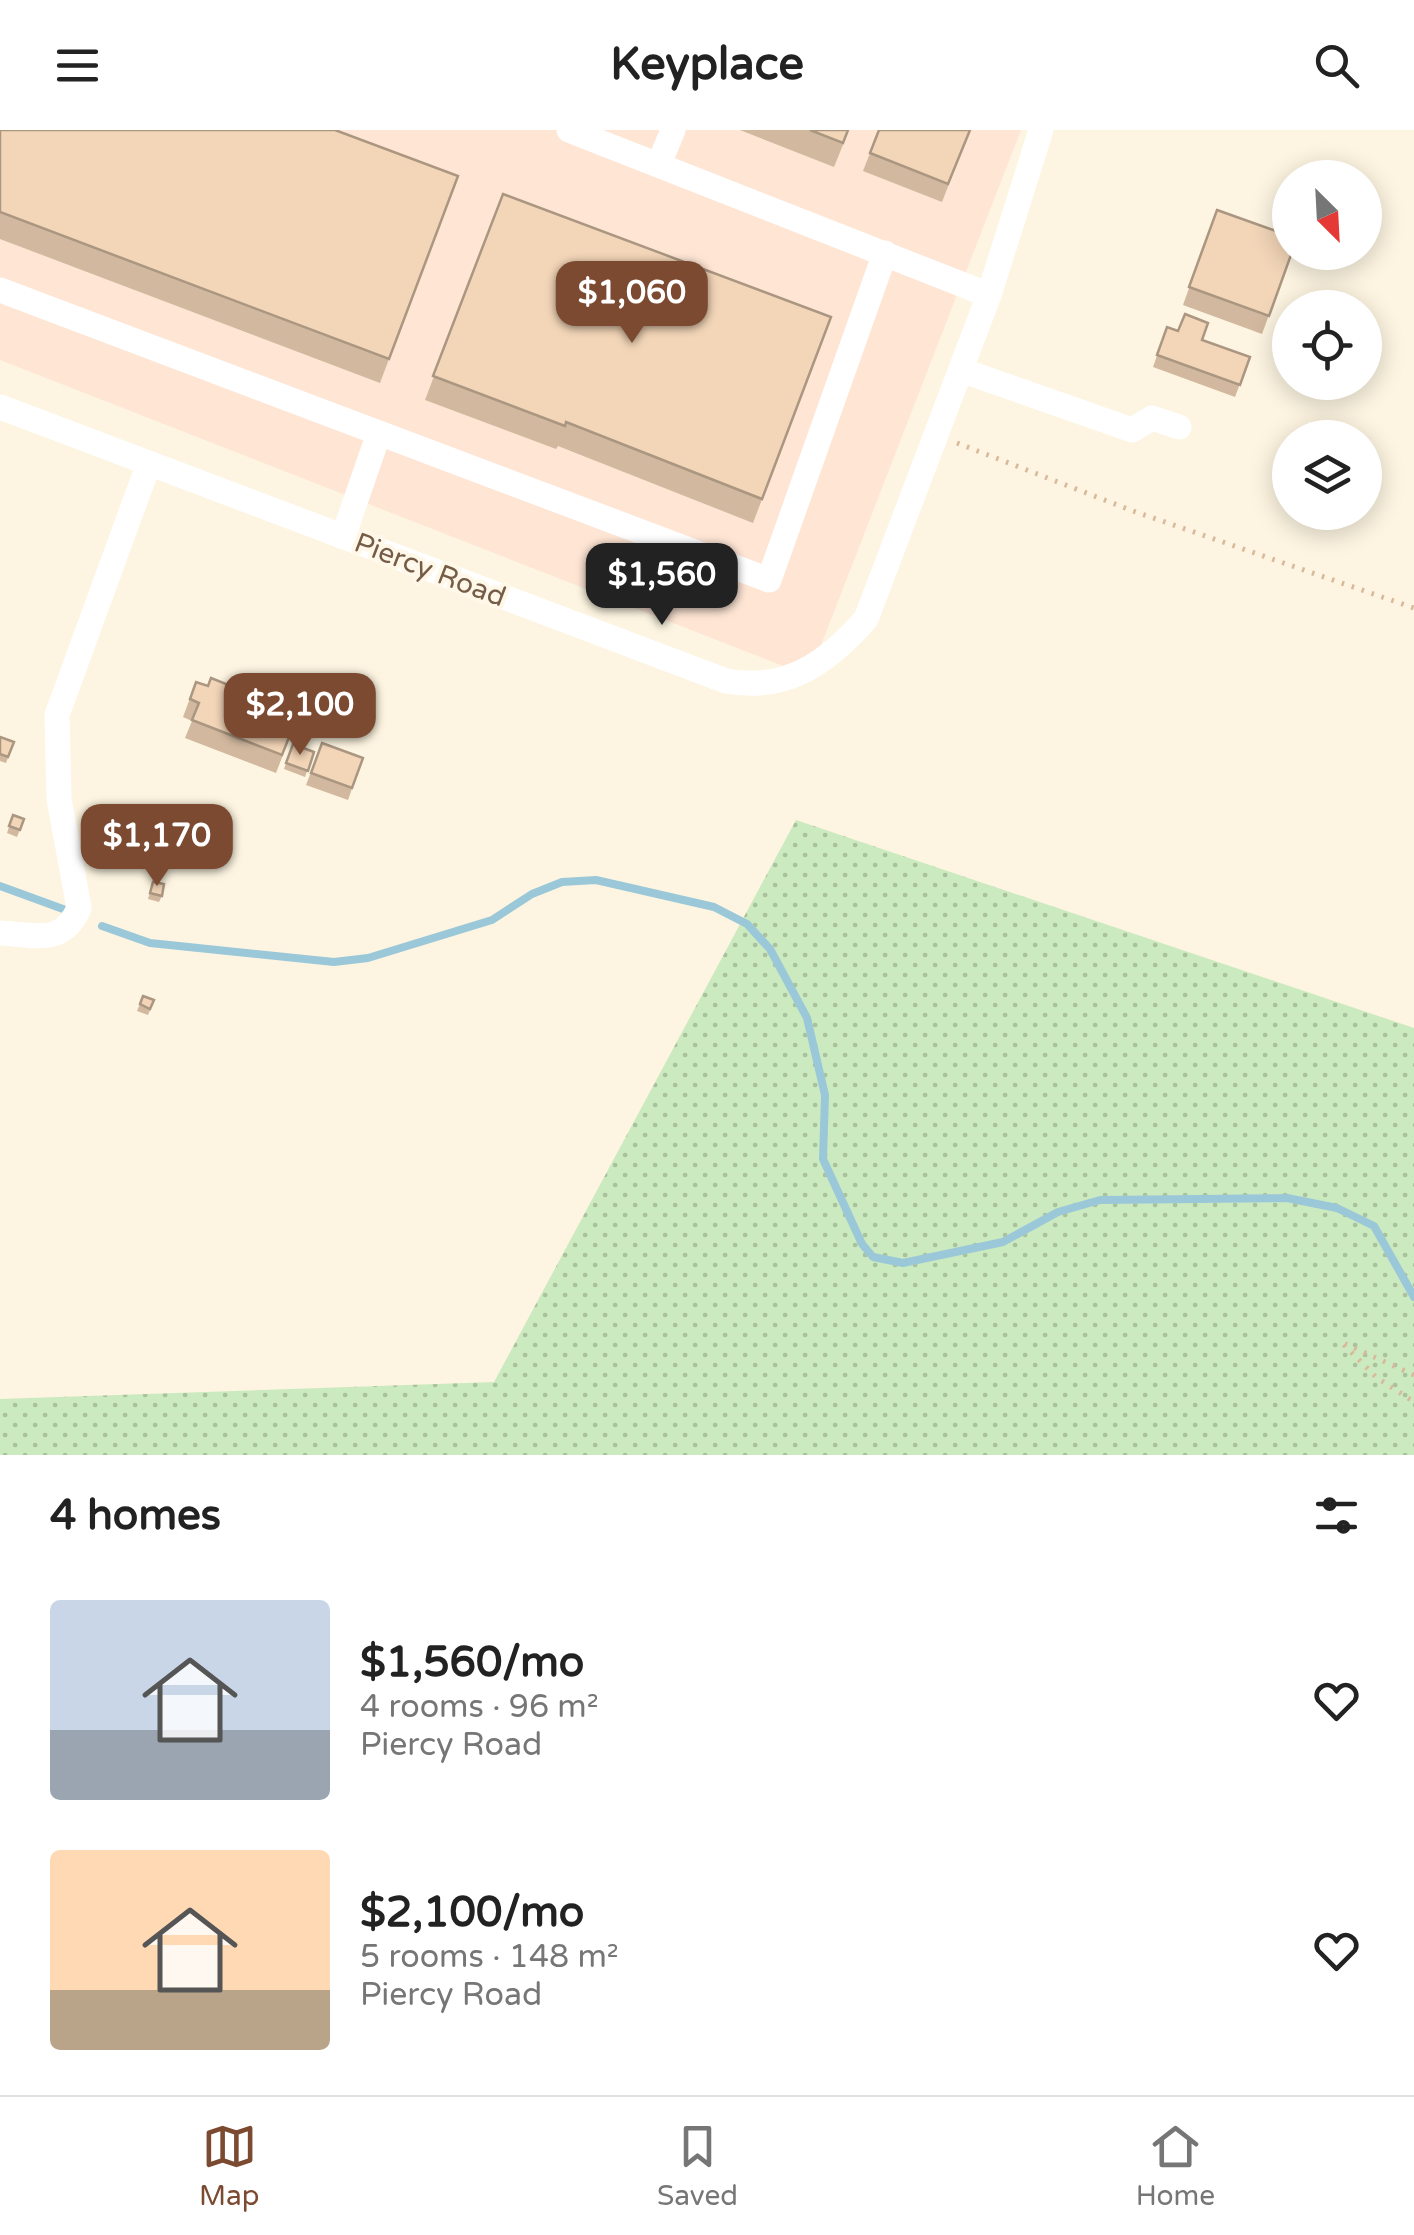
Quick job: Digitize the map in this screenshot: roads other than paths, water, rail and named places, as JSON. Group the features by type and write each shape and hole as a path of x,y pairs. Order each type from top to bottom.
{"street":[{"path":"569,130 989,295"},
{"path":"659,164 673,130"},
{"name":"Piercy Road","path":"0,407 726,681 754,686 799,676 835,654 866,619 989,295 1041,130"},
{"path":"0,290 769,580 886,253"},
{"path":"960,370 1132,430 1152,418 1179,427"},
{"path":"343,537 380,433"},
{"path":"0,933 47,938 66,930 78,908 59,799 57,716 149,463"}],"waterway":[{"path":"102,926 150,943 334,962 368,958 492,920 532,894 562,882 596,880 714,907 747,924 770,949 807,1018 825,1095 823,1159 862,1244 873,1257 903,1263 1003,1242 1058,1212 1100,1200 1287,1198 1337,1208 1374,1226 1414,1297"},
{"path":"0,886 63,909"}]}
